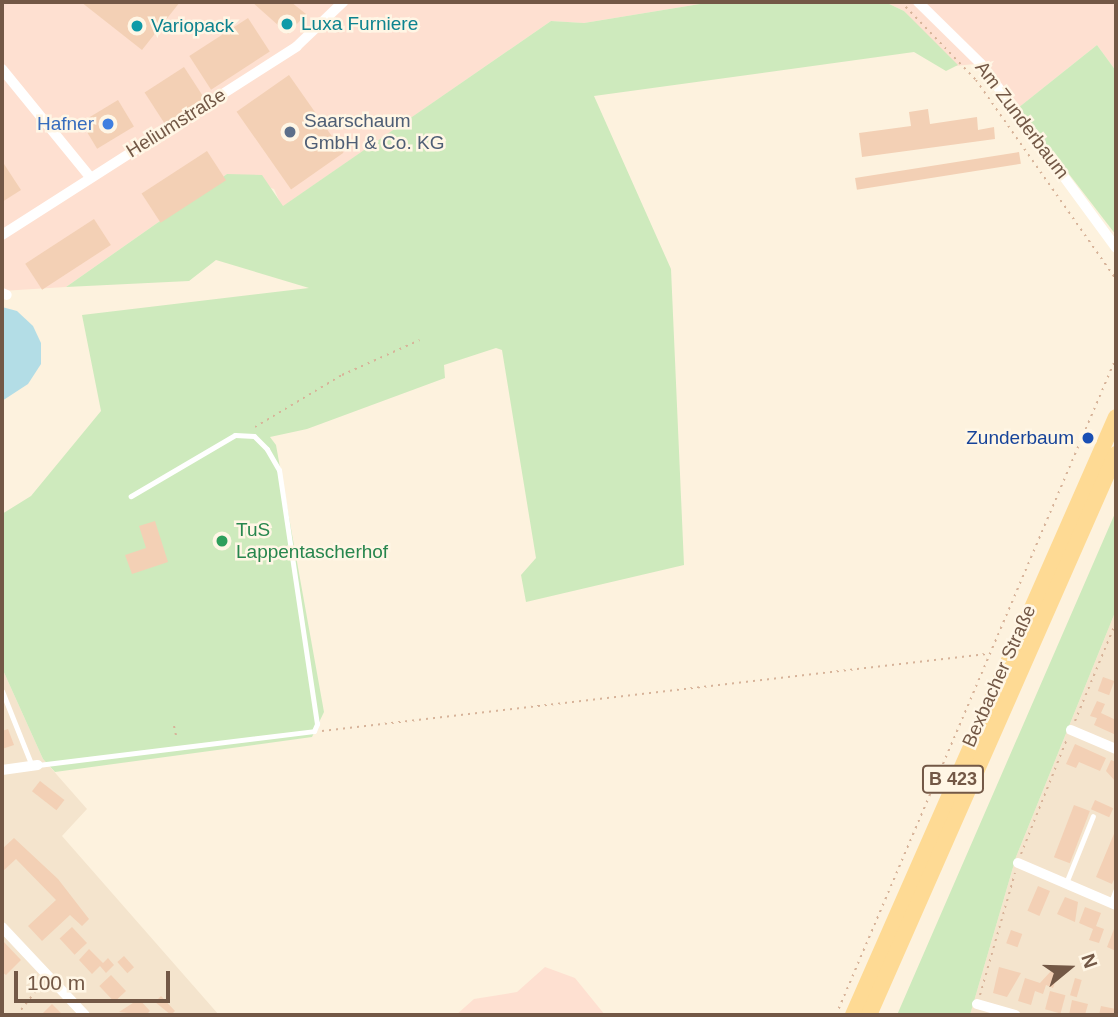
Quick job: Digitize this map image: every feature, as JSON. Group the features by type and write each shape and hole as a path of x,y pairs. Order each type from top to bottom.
{"main road":[{"name":"Bexbacher Straße","path":"853,1015 1116,417"},
{"name":"Bexbacher Straße","path":"869,1015 1116,454"}],"street":[{"name":"Heliumstraße","path":"2,235 297,46 343,2"},
{"name":"Am Zunderbaum","path":"918,2 981,64 1116,248"},
{"path":"2,69 90,177"},
{"path":"1071,730 1116,749"},
{"path":"2,771 35,765"},
{"path":"1018,863 1114,903"},
{"path":"2,927 85,1015"},
{"path":"977,1004 1015,1015"}],"lane":[{"path":"2,691 35,765 314,732 319,713 279,470 267,449 246,433 131,496"},
{"path":"1066,883 1093,816"},
{"path":"1114,903 1116,889"}],"path":[{"path":"901,2 976,80 1116,279"},
{"path":"246,433 291,402 420,340"},
{"path":"836,1015 1116,358"},
{"path":"977,1004 1018,863 1116,622"},
{"path":"314,732 988,654"},
{"path":"174,726 179,748"},
{"path":"17,1015 49,976"}],"shaded area":[{"path":"2,2 712,2 584,23 551,21 282,207 274,189 227,174 66,287 2,291"},
{"path":"885,2 1116,2 1116,71 1097,45 1018,108 984,63 955,66 904,11"},
{"path":"1116,610 1116,1015 970,1015 1016,857"},
{"path":"2,668 43,759 87,809 62,836 219,1015 2,1015"},
{"path":"545,967 575,978 605,1015 456,1015 474,999 517,992"}],"green space":[{"path":"712,2 885,2 904,11 958,65 946,71 914,52 594,96 671,269 684,565 526,602 521,575 536,558 502,350 496,348 444,365 445,378 307,429 270,437 276,445 324,712 312,737 55,772 43,759 2,668 2,514 31,496 101,411 82,315 309,288 216,260 189,281 66,287 227,174 262,175 283,206 551,21 584,23"},
{"path":"1097,45 1116,71 1116,235 1018,108"},
{"path":"1116,511 1116,610 1016,857 970,1015 897,1015"}],"water":[{"path":"2,307 17,311 33,326 41,343 41,364 28,384 2,401"}],"building":[{"name":"Variopack","path":"81,2 180,2 142,50"},
{"name":"Luxa Furniere","path":"252,2 291,2 306,14 288,34"},
{"path":"248,18 270,52 211,90 189,56"},
{"path":"184,67 204,98 165,124 145,93"},
{"name":"Saarschaum GmbH & Co. KG","path":"289,75 343,153 291,190 237,112"},
{"name":"Hafner","path":"118,100 134,127 97,149 81,122"},
{"path":"928,109 930,124 977,117 978,130 994,127 995,139 862,157 859,133 911,126 909,112"},
{"path":"207,151 226,180 161,223 142,193"},
{"path":"1019,152 1021,164 857,190 855,178"},
{"path":"4,164 21,190 2,202 2,165"},
{"path":"94,219 111,245 42,290 25,264"},
{"path":"155,521 168,562 132,574 125,555 146,548 139,526"},
{"path":"1103,677 1114,681 1109,695 1098,691"},
{"path":"1097,701 1105,704 1101,713 1116,720 1116,735 1094,725 1097,718 1090,716"},
{"path":"8,729 14,745 2,749 2,731"},
{"path":"1075,744 1106,758 1100,771 1079,762 1076,768 1066,764"},
{"path":"1111,760 1116,762 1116,782 1106,771"},
{"path":"40,781 64,800 56,810 32,791"},
{"path":"1095,800 1113,808 1109,817 1091,809"},
{"path":"1074,805 1090,811 1070,863 1054,857"},
{"path":"1116,829 1116,875 1112,884 1096,877"},
{"path":"14,838 58,879 89,919 82,926 70,915 42,941 28,926 56,900 16,859 2,872 2,849"},
{"path":"1038,886 1050,891 1039,916 1027,911"},
{"path":"1065,897 1078,902 1075,922 1057,914"},
{"path":"1085,907 1101,913 1096,926 1104,929 1099,943 1089,940 1093,929 1079,923"},
{"path":"1116,924 1116,951 1107,947"},
{"path":"72,927 87,943 75,955 60,939"},
{"path":"1011,930 1022,934 1017,947 1006,943"},
{"path":"2,940 21,960 6,975 2,972"},
{"path":"89,949 103,963 108,958 114,965 106,973 100,966 92,974 79,960"},
{"path":"124,956 134,967 127,973 117,962"},
{"path":"999,967 1021,973 1007,997 993,993"},
{"path":"1051,971 1058,973 1053,988 1046,985 1043,994 1035,991 1031,1005 1018,1001 1025,978 1040,983"},
{"path":"111,975 126,991 114,1002 99,986"},
{"path":"1075,978 1082,980 1077,997 1070,995"},
{"path":"1050,991 1065,995 1061,1013 1045,1009"},
{"path":"161,996 175,1011 171,1015 155,1002"},
{"path":"139,999 150,1011 146,1015 119,1012"},
{"path":"1072,1000 1088,1004 1085,1015 1069,1015"},
{"path":"52,1004 63,1015 41,1015"},
{"path":"1101,1006 1116,1009 1116,1015 1099,1015"}],"place":[{"name":"Luxa Furniere","path":"287,24"},
{"name":"Variopack","path":"137,26"},
{"name":"Hafner","path":"108,124"},
{"name":"Saarschaum GmbH & Co. KG","path":"290,132"},
{"name":"Zunderbaum","path":"1088,438"},
{"name":"TuS Lappentascherhof","path":"222,541"}]}
